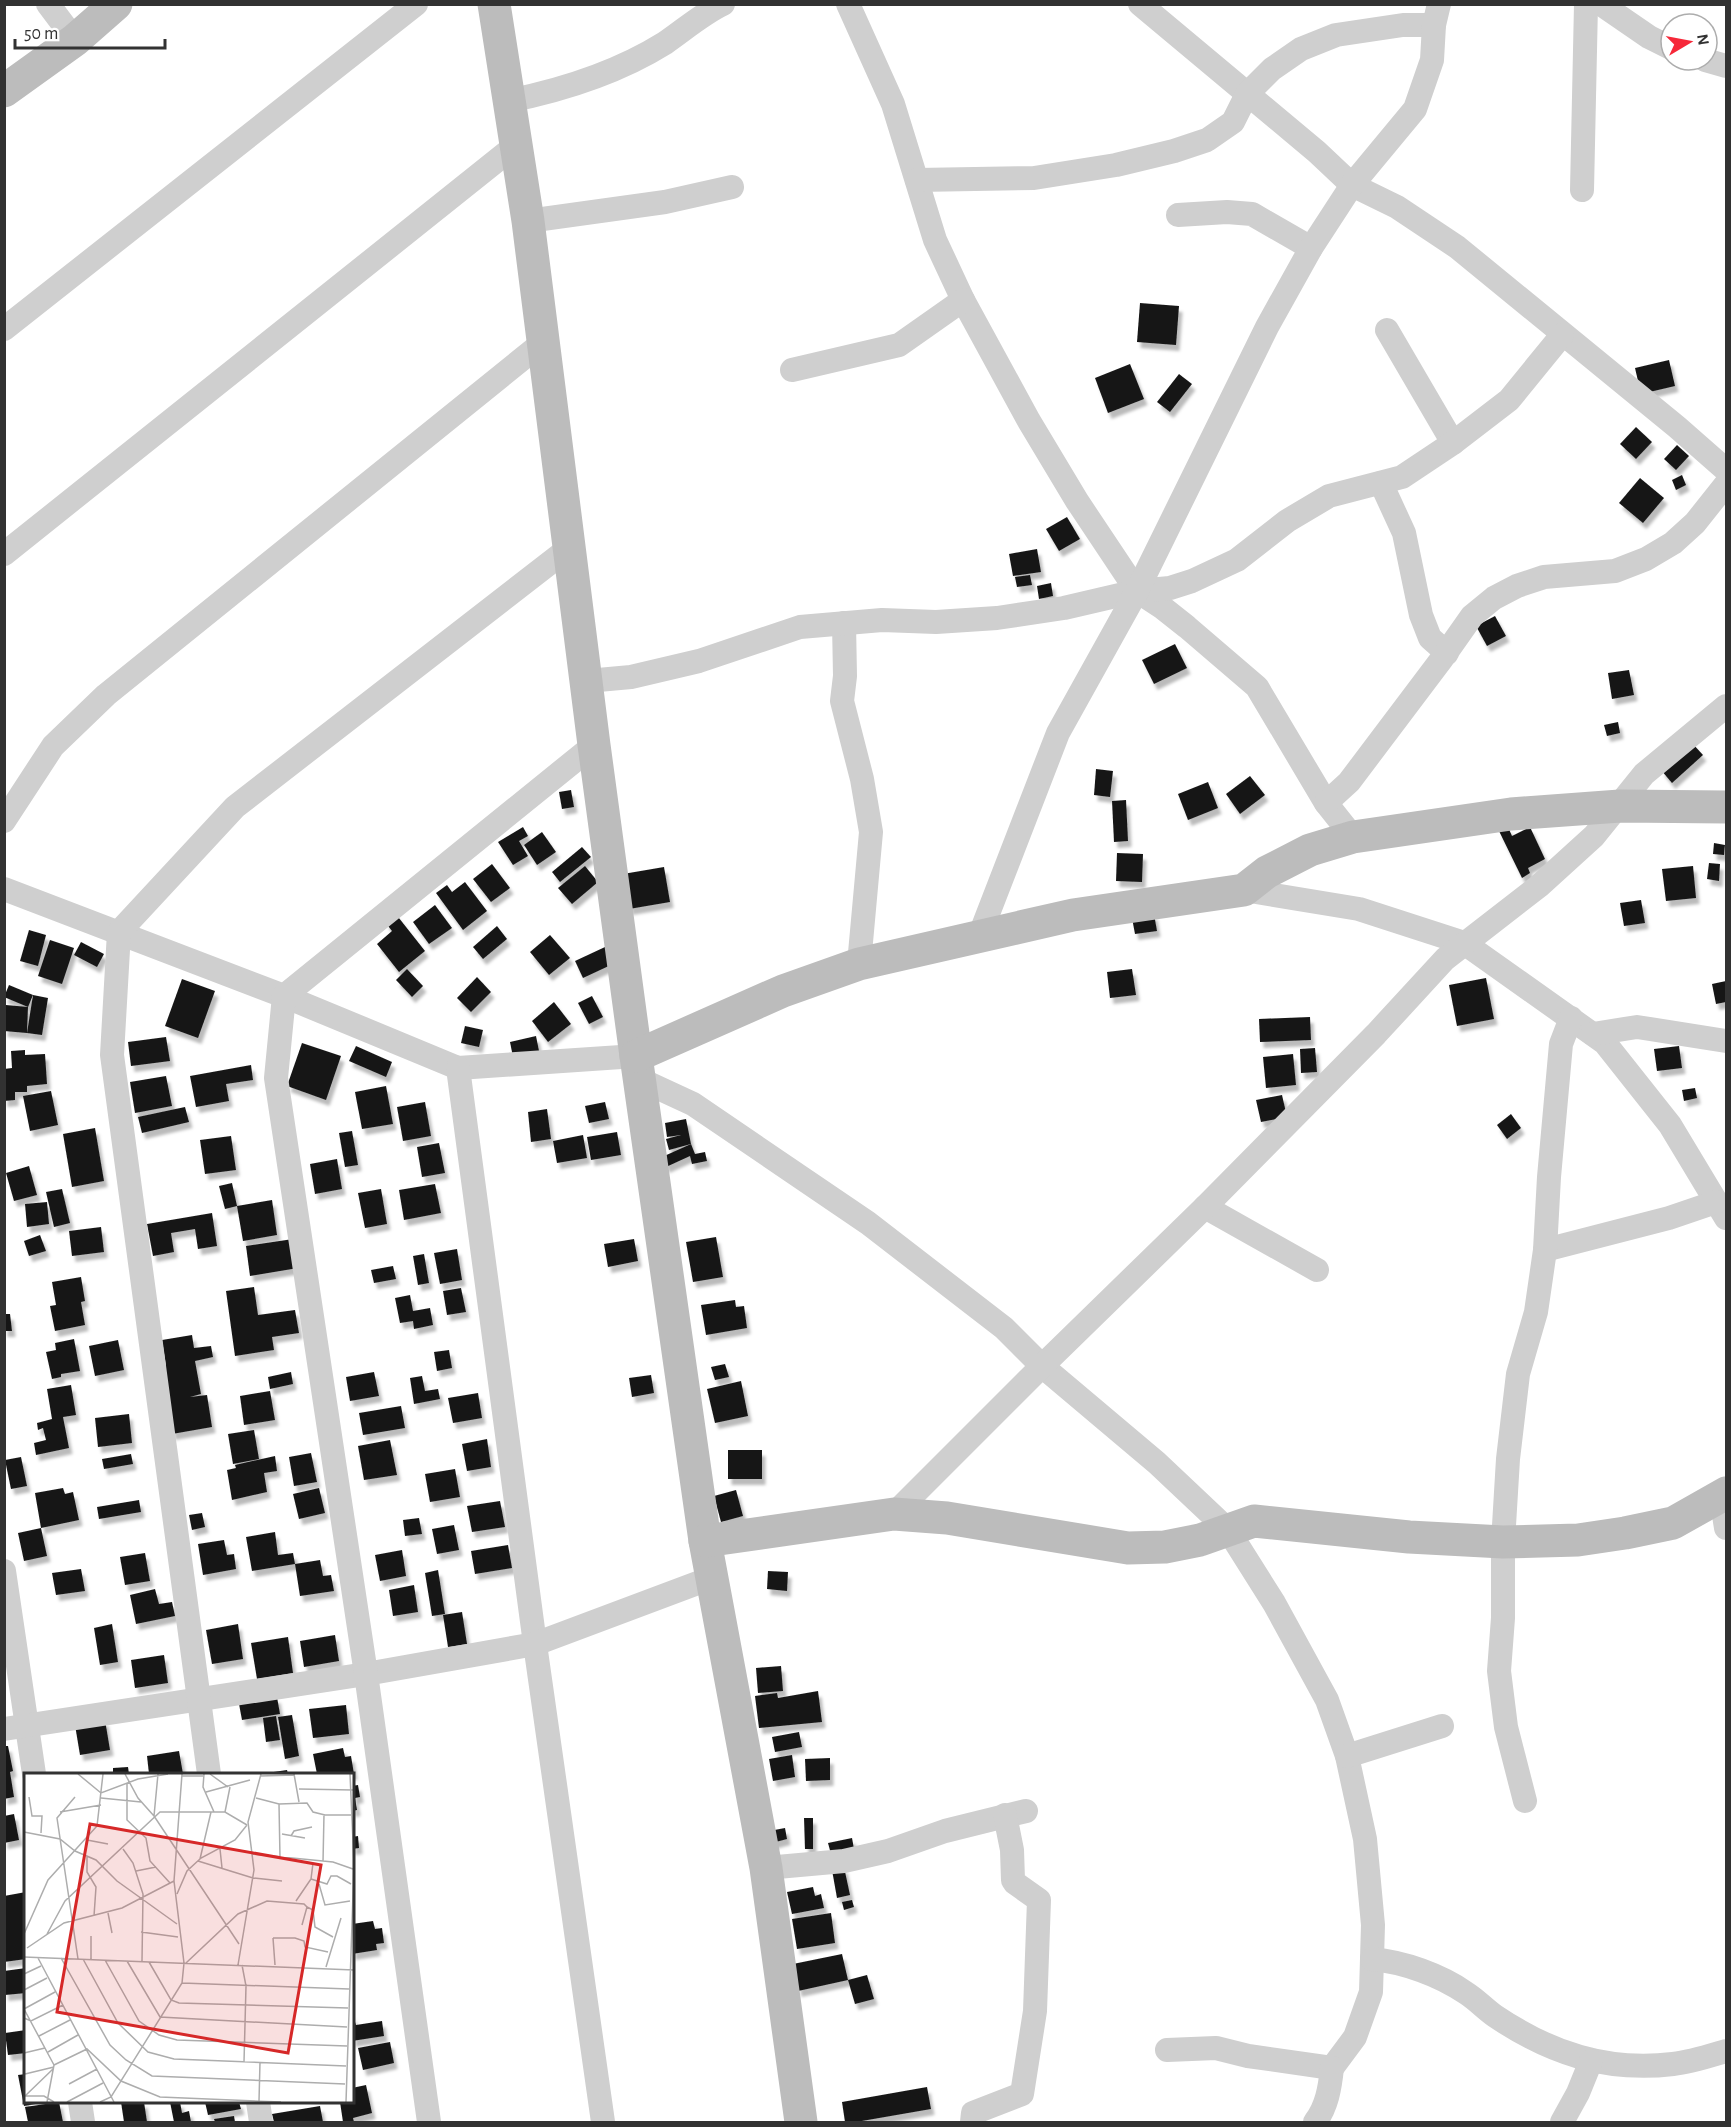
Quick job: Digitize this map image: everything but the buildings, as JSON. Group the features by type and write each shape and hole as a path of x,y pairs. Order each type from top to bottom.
{"street":[{"path":"48,4 75,40"},
{"path":"4,92 75,40 116,4"},
{"path":"4,329 416,4"},
{"path":"494,4 528,221 594,745 705,1541 766,1868 801,2122"},
{"path":"508,101 557,91 634,60 723,4"},
{"path":"848,4 893,104 935,240 963,300 1029,421 1077,501 1137,591 1187,627 1257,687 1326,803 1353,837"},
{"path":"1140,4 1317,152 1352,185 1397,207 1456,247 1677,427 1726,470"},
{"path":"1582,190 1586,4"},
{"path":"1601,4 1659,42"},
{"path":"917,180 1034,178 1116,165 1174,151 1207,140 1233,122 1247,94 1272,69 1301,49 1336,35 1403,25 1436,15 1432,60 1415,109 1352,185 1311,248 1267,327 1137,591 1059,733 979,936"},
{"path":"4,554 515,146"},
{"path":"528,221 666,202 732,187"},
{"path":"1178,215 1227,212 1252,214 1311,248"},
{"path":"792,370 899,345 963,300"},
{"path":"1387,330 1453,443"},
{"path":"587,681 631,677 699,661 800,627 882,620 936,622 997,618 1064,608 1137,591 1170,588 1192,581 1237,560 1287,521 1329,496 1401,477 1453,443 1509,400 1562,335"},
{"path":"4,821 53,746 106,695 542,344"},
{"path":"1381,483 1404,533 1421,615 1430,638 1447,653"},
{"path":"1326,803 1349,782 1447,653 1472,616 1494,598 1517,586 1544,577 1615,571 1646,559 1673,543 1707,509 1726,484"},
{"path":"209,1773 112,1055 119,932 235,807 569,548"},
{"path":"844,623 845,676 842,701 862,779 871,832 859,964"},
{"path":"894,1514 1205,1207 1376,1034 1445,959 1539,886 1594,836 1644,774 1726,706"},
{"path":"429,2122 366,1674 276,1078 284,996 594,745"},
{"path":"1244,890 1267,872 1310,850 1353,837 1511,814 1620,806 1726,807"},
{"path":"4,890 284,996 458,1068 638,1068 783,991 859,964 1073,915 1244,890 1359,909 1464,943 1605,1043 1670,1125 1721,1210 1669,1218 1545,1250"},
{"path":"1525,1801 1506,1727 1499,1671 1503,1618 1503,1542 1508,1459 1518,1374 1536,1312 1545,1250 1562,1044 1571,1018"},
{"path":"1593,1034 1637,1027 1726,1041"},
{"path":"458,1068 535,1644 603,2122"},
{"path":"638,1068 868,1223 1004,1328 1042,1366 1157,1463 1228,1530 1274,1603 1327,1700 1347,1756 1365,1839 1373,1925 1371,1992 1355,2037 1332,2068 1329,2090 1321,2114 1315,2122"},
{"path":"1205,1207 1317,1270"},
{"path":"705,1541 894,1514 947,1518 1128,1548 1165,1547 1200,1540 1254,1521 1410,1537 1503,1542 1578,1540 1625,1533 1673,1522 1724,1495 1726,1528"},
{"path":"4,1571 16,1727 34,1773"},
{"path":"16,1727 198,1701 535,1644 711,1578"},
{"path":"1347,1756 1442,1726"},
{"path":"766,1868 844,1862 888,1851 945,1831 1016,1813 1012,1850 1013,1880 1039,1900 1035,2012 1022,2094 980,2109 973,2113 972,2122"},
{"path":"1372,1959 1386,1960 1441,1979 1467,1993 1493,2015 1521,2032 1557,2050 1591,2061 1626,2065 1674,2064 1726,2051"},
{"path":"1167,2050 1216,2048 1248,2056 1332,2068"},
{"path":"1562,2122 1578,2093 1591,2061"},
{"path":"80,2103 83,2122"},
{"path":"258,2103 261,2122"}]}
